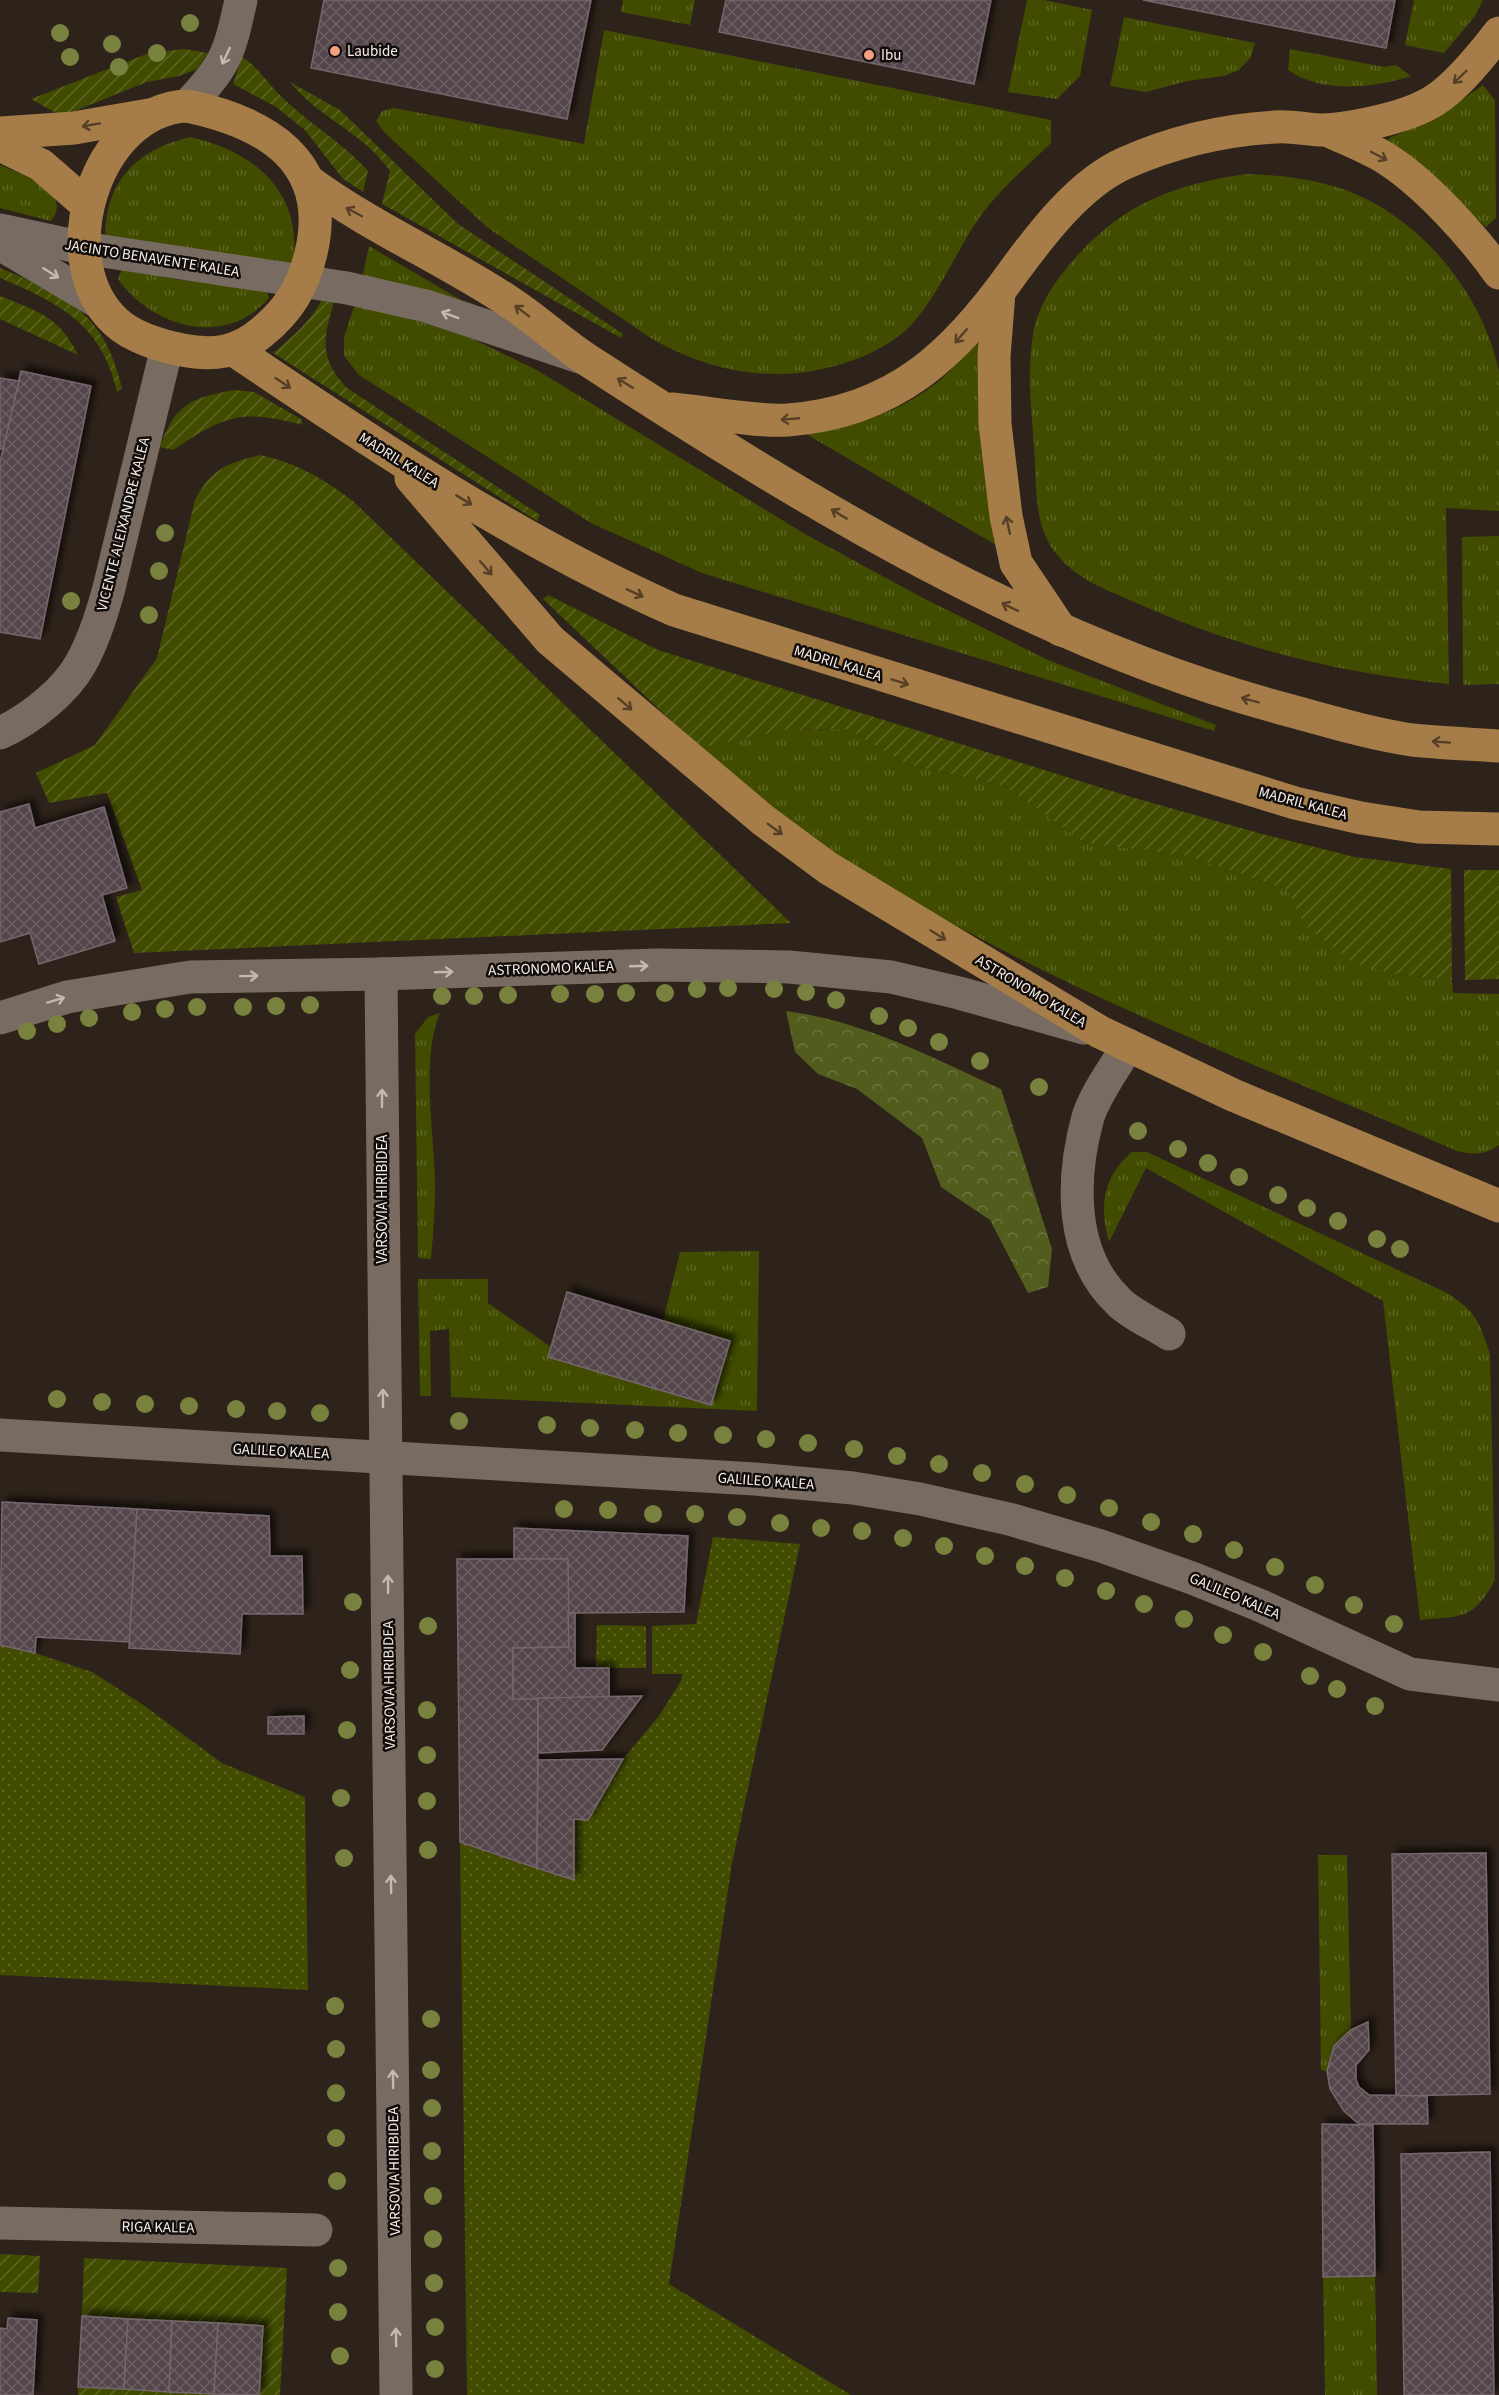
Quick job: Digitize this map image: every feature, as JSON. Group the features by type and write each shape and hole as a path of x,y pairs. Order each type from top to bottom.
{"main road":[{"path":"664,408 786,420 850,408 886,394 922,374 952,346 999,292 1040,236 1080,194 1121,165 1174,143 1221,134 1276,126 1327,130 1391,118 1435,100 1479,58 1499,33"},
{"path":"0,133 74,128 149,115 168,107 187,106 241,120 263,132 290,154 307,180 315,203 314,239 304,281 287,310 261,334 234,350 207,355 167,347 117,323 100,303 83,248 87,205 97,178 116,146 149,115"},
{"path":"1327,130 1385,158 1419,185 1484,252 1499,273"},
{"path":"0,145 41,165 87,205"},
{"path":"307,180 334,201 508,301 585,359 664,408 894,547 989,597 1062,631 1163,672 1241,698 1410,739 1499,746"},
{"path":"999,292 994,357 995,424 1006,516 1016,563 1062,631"},
{"name":"MADRIL KALEA","path":"234,350 395,459 523,535 610,582 674,610 1295,803 1361,818 1419,827 1499,829"},
{"name":"ASTRONOMO KALEA","path":"395,459 550,640 763,820 828,868 1114,1038 1233,1095 1499,1206"}],"street":[{"path":"187,106 222,65 232,44 241,0"},
{"name":"JACINTO BENAVENTE KALEA","path":"0,230 83,248 304,281"},
{"path":"0,244 100,303"},
{"path":"304,281 426,306 585,359"},
{"name":"VICENTE ALEIXANDRE KALEA","path":"0,732 33,712 62,687 81,665 98,627 110,588 167,347"},
{"name":"ASTRONOMO KALEA","path":"0,1018 67,997 190,977 381,974 657,965 841,971 891,977 959,993 1114,1038"},
{"name":"VARSOVIA HIRIBIDEA","path":"381,974 396,2395"},
{"path":"1114,1038 1097,1098 1089,1117 1077,1176 1078,1226 1095,1271 1119,1303 1169,1334"},
{"name":"GALILEO KALEA","path":"0,1435 755,1479 854,1488 920,1499 1009,1519 1132,1556 1259,1605 1410,1674 1499,1685"},
{"name":"RIGA KALEA","path":"0,2223 316,2230"}],"green space":[{"path":"623,0 695,0 690,25 621,12"},
{"path":"1027,0 1044,0 1092,10 1080,76 1057,99 1008,92"},
{"path":"1414,0 1483,0 1475,16 1444,53 1405,45"},
{"path":"1124,17 1255,43 1251,57 1239,70 1224,76 1187,81 1146,92 1110,86"},
{"path":"604,30 1051,120 1051,143 1009,183 981,215 930,300 913,323 896,338 864,356 810,371 783,374 730,369 679,353 654,340 488,228 385,133 376,121 382,111 394,108 584,144"},
{"path":"184,49 208,53 197,69 179,76 147,82 72,112 56,113 31,99 149,53"},
{"path":"1290,49 1384,67 1396,65 1411,76 1365,86 1332,86 1316,83 1288,70"},
{"path":"242,57 253,65 292,106 358,160 368,171 363,192 343,179 305,130 276,107 233,84"},
{"path":"290,82 340,110 458,224 623,334 621,338 382,204 390,171 367,146 313,105"},
{"path":"1483,85 1495,100 1496,218 1486,227 1452,195 1388,149 1389,138 1434,119"},
{"path":"190,137 235,153 270,179 282,196 290,216 294,239 293,265 105,238 106,218 111,200 127,171 154,150"},
{"path":"0,165 31,179 51,193 56,201 57,211 51,221 0,208"},
{"path":"1246,174 1291,178 1336,187 1365,199 1393,215 1441,258 1461,284 1478,312 1490,341 1499,371 1499,511 1446,508 1449,684 1326,665 1286,656 1207,631 1092,583 1066,565 1050,545 1044,533 1036,490 1030,376 1033,334 1045,300 1060,276 1085,248 1125,215 1146,202 1168,193 1192,185"},
{"path":"369,246 490,317 362,278"},
{"path":"0,268 45,288 79,310 105,341 122,388 117,392 101,349 75,319 41,297 0,278"},
{"path":"122,269 175,279 266,290 269,298 251,314 232,323 211,327 190,326 169,320 132,296 118,279"},
{"path":"0,296 37,311 55,323 71,342 78,355 0,319"},
{"path":"324,296 335,298 326,335 327,356 337,377 347,388 540,515 537,521 273,353 302,327"},
{"path":"356,301 473,339 535,369 805,534 923,598 1048,660 1216,725 1214,731 702,573 591,523 359,375 344,356 344,337"},
{"path":"982,337 979,363 979,415 987,493 996,545 806,434 860,422 909,401 940,380"},
{"path":"234,390 254,392 301,419 303,425 264,417 235,418 207,429 173,450 160,447 172,421 186,405 206,396"},
{"path":"260,455 286,462 310,473 353,501 791,923 134,953 116,897 142,890 107,793 49,803 36,773 95,745 157,658 195,500 207,481 221,469"},
{"path":"1499,536 1499,684 1463,685 1462,537"},
{"path":"548,595 658,650 1128,796 1262,834 1355,857 1451,869 1452,980 1394,974 1353,963 1303,924 1288,890 1188,856 1085,843 1004,786 906,764 847,729 785,730 700,748 543,599"},
{"path":"847,729 906,764 1004,786 1085,843 1188,856 1288,890 1303,924 1394,974 1452,980 1453,993 1499,994 1499,1145 1489,1151 1479,1153 1457,1151 1202,1043 1034,966 951,923 872,877 783,817 700,748 785,730"},
{"path":"1464,870 1499,870 1499,979 1465,980"},
{"path":"786,1011 842,1023 869,1032 923,1053 1001,1089 1052,1249 1048,1287 1028,1293 990,1220 941,1187 922,1138 857,1089 818,1074 795,1052"},
{"path":"440,1013 434,1032 430,1076 435,1189 431,1259 418,1258 415,1034 428,1017"},
{"path":"1132,1152 1147,1152 1447,1293 1471,1312 1490,1354 1495,1580 1480,1603 1473,1609 1457,1616 1420,1620 1383,1301 1146,1168 1109,1242 1104,1217 1106,1193 1115,1171"},
{"path":"759,1251 757,1411 451,1397 449,1329 430,1331 431,1396 420,1396 418,1279 488,1279 488,1303 551,1347 548,1357 711,1405 730,1341 663,1321 680,1252"},
{"path":"713,1537 800,1544 732,1863 669,2284 851,2395 467,2395 460,1842 574,1880 574,1819 588,1820 623,1759 659,1716 681,1681 683,1674 652,1674 652,1626 696,1624"},
{"path":"597,1625 646,1626 646,1668 596,1668"},
{"path":"0,1645 35,1653 92,1672 139,1702 222,1763 305,1797 308,1990 0,1975"},
{"path":"1318,1855 1347,1855 1351,2030 1334,2046 1327,2071 1321,2070"},
{"path":"0,2254 40,2256 38,2293 0,2292"},
{"path":"84,2258 287,2268 280,2395 259,2395 263,2326 82,2316"},
{"path":"1375,2276 1377,2395 1325,2395 1323,2277"},
{"path":"78,2387 230,2395 78,2395"}],"building":[{"path":"324,0 591,0 567,119 311,68"},
{"path":"726,0 991,0 974,84 719,32"},
{"path":"1143,0 1395,0 1386,48"},
{"path":"21,371 91,386 40,639 0,632 0,462"},
{"path":"0,378 19,381 3,449 0,449"},
{"path":"29,804 35,828 104,807 127,888 102,895 115,941 39,964 30,933 0,942 0,812"},
{"path":"567,1292 730,1341 711,1405 548,1357"},
{"path":"2,1502 137,1509 130,1642 36,1637 35,1653 0,1645"},
{"path":"137,1509 269,1516 270,1556 302,1556 303,1614 242,1614 240,1654 129,1648"},
{"path":"514,1528 688,1536 684,1612 568,1613 568,1559 514,1559"},
{"path":"457,1559 568,1559 569,1647 513,1648 513,1699 538,1698 537,1868 460,1842"},
{"path":"568,1613 575,1613 575,1668 609,1668 609,1698 513,1699 513,1648 569,1647"},
{"path":"642,1696 602,1750 538,1753 538,1698"},
{"path":"304,1716 304,1734 268,1734 268,1717"},
{"path":"623,1759 588,1820 574,1819 574,1880 537,1868 538,1760"},
{"path":"1486,1853 1490,2094 1396,2096 1392,1854"},
{"path":"1368,2022 1369,2050 1356,2065 1356,2080 1359,2087 1369,2095 1427,2096 1428,2124 1359,2124 1344,2111 1330,2089 1327,2071 1334,2046 1351,2030"},
{"path":"1322,2124 1373,2125 1375,2276 1323,2277"},
{"path":"1490,2152 1494,2395 1404,2395 1401,2154"},
{"path":"82,2316 128,2319 124,2389 78,2387"},
{"path":"8,2318 37,2320 33,2395 0,2395 0,2328 7,2329"},
{"path":"128,2319 172,2321 169,2392 124,2389"},
{"path":"172,2321 218,2323 214,2394 169,2392"},
{"path":"218,2323 263,2326 259,2395 214,2394"}],"place":[{"name":"Laubide","path":"335,51"},
{"name":"Ibu","path":"869,55"}]}
